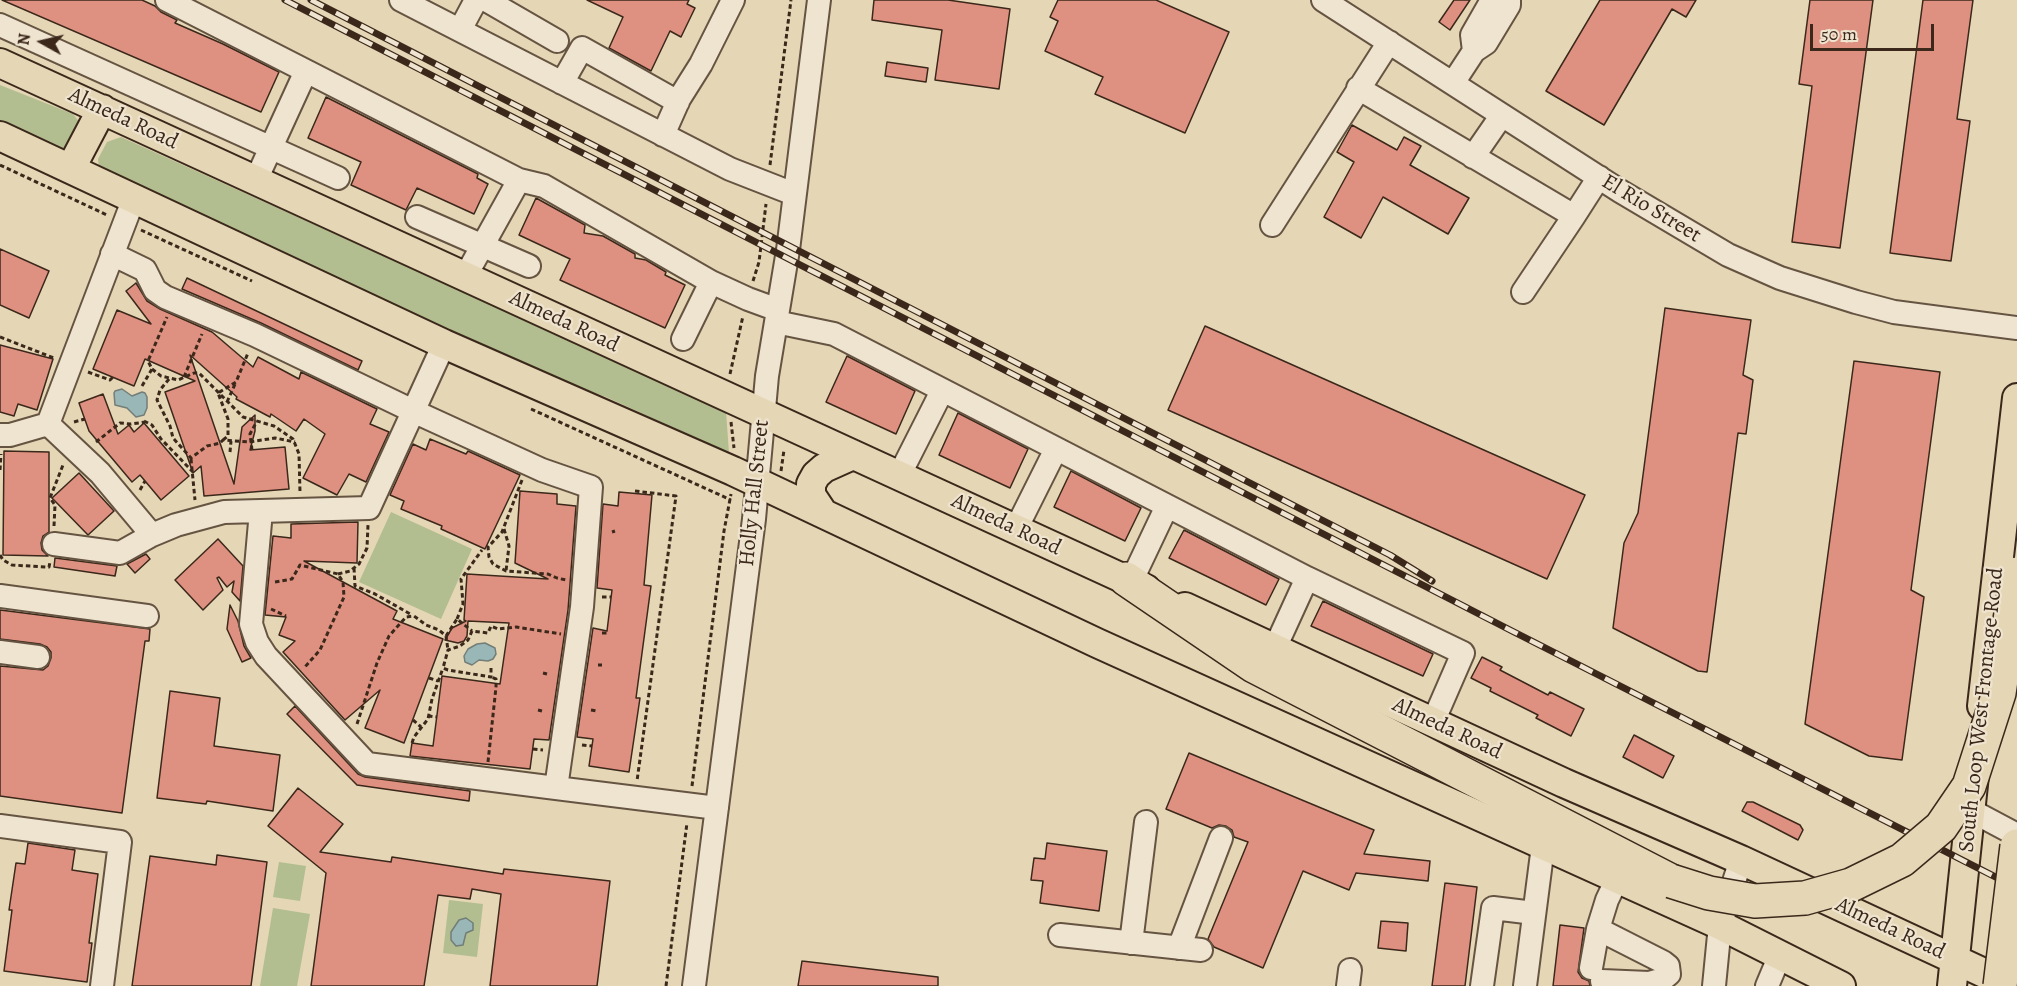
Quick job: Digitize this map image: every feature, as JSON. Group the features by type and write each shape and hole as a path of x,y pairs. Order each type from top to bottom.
{"highway":[{"path":"1128,580 1254,666 1671,881 1709,893 1755,901 1805,898 1851,885 1902,860 1941,828 1969,786 1999,693 2017,574"},
{"path":"2000,986 2017,846"}],"main road":[{"name":"Almeda Road","path":"0,63 1128,580 1574,788 1741,860 1954,972 2012,986"},
{"path":"71,168 102,109"},
{"path":"0,135 444,344 823,513 1097,643 1720,925 1840,986"},
{"name":"South Loop West Frontage Road","path":"1954,972 2017,398"},
{"path":"823,513 811,495 811,484 824,468 853,455"}],"street":[{"path":"167,0 519,180 544,186 711,282 748,299 777,316 834,334 1307,578 1463,653 1433,722"},
{"path":"400,0 730,169 794,194"},
{"path":"460,30 476,0"},
{"path":"486,0 521,9 557,41"},
{"path":"663,135 678,102 734,0"},
{"name":"Holly Hall Street","path":"694,986 757,483 767,376 789,250 819,0"},
{"name":"El Rio Street","path":"1323,0 1599,177 1728,255 1780,278 1894,312 2017,328"},
{"path":"1474,51 1472,35 1492,0"},
{"path":"1453,83 1474,51 1486,43 1509,5 1509,0"},
{"path":"3,34 338,178"},
{"path":"1272,225 1389,42"},
{"path":"562,83 582,48 678,102"},
{"path":"256,180 306,71"},
{"path":"1363,81 1473,157 1574,216"},
{"path":"1473,157 1502,115"},
{"path":"1523,292 1599,177"},
{"path":"465,277 519,180"},
{"path":"48,424 134,198"},
{"path":"417,217 529,266"},
{"path":"112,254 145,270 155,290 174,300 255,335 412,411 529,464 591,487 577,637 556,788"},
{"path":"683,339 711,282"},
{"path":"54,544 120,553 152,535 224,512 369,508 444,344"},
{"path":"899,476 942,391"},
{"path":"0,435 10,435 48,424"},
{"path":"48,424 100,473 152,535"},
{"path":"1016,529 1056,449"},
{"path":"1128,580 1167,506"},
{"path":"261,511 251,624 257,642 266,656 367,764 717,808"},
{"path":"1275,648 1307,578"},
{"path":"0,596 147,616"},
{"path":"0,652 38,657"},
{"path":"1970,810 2017,835"},
{"path":"1131,943 1146,822"},
{"path":"0,826 120,842 102,986"},
{"path":"1060,935 1190,949 1221,838"},
{"path":"1526,986 1543,846"},
{"path":"1714,986 1720,925 1741,860"},
{"path":"1598,929 1662,962 1668,966 1669,974 1664,979 1649,983 1597,975 1598,929 1606,900 1617,879"},
{"path":"1482,986 1493,908 1534,913"},
{"path":"1767,986 1780,955"}],"path":[{"path":"174,300 148,361 152,369 161,376 178,380 199,373 243,417 274,426 293,439 299,454 300,510"},
{"path":"184,377 210,315"},
{"path":"227,402 255,335"},
{"path":"0,336 110,380 113,377"},
{"path":"142,386 152,369"},
{"path":"169,379 160,390 157,400 170,426 173,438 191,458 199,519"},
{"path":"218,393 236,382"},
{"path":"191,458 207,446 220,443 228,436 228,419 218,393"},
{"path":"730,414 734,453"},
{"path":"0,555 3,560 12,565 49,567 54,544 55,505 50,498 76,450 120,423 131,424 144,421 152,424 161,439 193,472"},
{"path":"252,450 250,434 258,421"},
{"path":"223,440 251,442 275,438 295,442"},
{"path":"231,441 231,452"},
{"path":"529,464 504,524 487,551 494,564 506,571 548,574 557,578 583,582"},
{"path":"634,797 676,496 635,491"},
{"path":"666,986 724,531 732,494"},
{"path":"254,587 292,579 300,565 338,574 354,568 359,564 367,548 369,508"},
{"path":"499,519 504,524 509,546 506,571"},
{"path":"412,743 428,716 443,668 448,651 446,636 457,620 462,604 461,579 482,550"},
{"path":"354,568 355,586 375,594 446,636"},
{"path":"290,682 320,650 344,597 343,582 338,574"},
{"path":"349,745 377,663 389,636 406,617 414,616"},
{"path":"457,620 472,631 489,633 491,626 498,629 516,627 577,637"},
{"path":"448,651 468,640 472,631"},
{"path":"443,668 496,679 487,766"},
{"path":"491,668 491,677"},
{"path":"429,678 438,681"},
{"path":"591,710 597,711"},
{"path":"428,716 437,717"},
{"path":"413,720 422,727"}],"green space":[{"path":"0,85 73,114 80,123 67,149 51,152 0,129"},
{"path":"121,137 726,411 729,453 606,397 520,368 99,168 98,159 107,142"},
{"path":"391,512 472,549 441,619 359,582"},
{"path":"279,862 306,866 300,901 273,897"},
{"path":"449,900 483,904 477,957 443,953"},
{"path":"273,908 310,914 297,986 260,986"}],"water":[{"path":"122,389 132,396 145,393 147,408 144,415 136,417 127,408 115,405 114,393"},
{"path":"485,643 495,648 496,654 493,659 479,660 472,665 465,662 464,656 468,649"},
{"path":"466,918 473,923 473,930 466,933 463,945 456,946 451,940 451,932 459,920"}],"building":[{"path":"2,0 142,0 177,20 175,23 279,72 261,112"},
{"path":"587,0 689,0 687,4 695,8 681,37 670,31 651,71 609,48 623,17"},
{"path":"874,0 948,0 1010,9 999,89 935,80 942,30 872,20"},
{"path":"1058,0 1156,0 1229,32 1185,133 1095,94 1103,77 1045,51 1058,21 1050,17"},
{"path":"1454,0 1470,0 1450,30 1439,22"},
{"path":"1600,0 1696,0 1686,17 1672,9 1604,125 1546,91"},
{"path":"1810,0 1873,0 1840,248 1792,242 1812,86 1799,84"},
{"path":"1923,0 1973,0 1957,119 1970,121 1951,261 1890,253"},
{"path":"887,62 928,68 926,82 885,76"},
{"path":"326,97 478,174 477,178 488,184 474,214 417,188 406,210 351,185 361,162 308,138"},
{"path":"1352,125 1397,150 1404,137 1421,146 1410,165 1469,198 1448,234 1383,197 1361,238 1324,217 1354,162 1337,152"},
{"path":"536,198 585,225 584,233 603,236 635,254 635,258 646,260 666,272 665,275 685,285 665,328 560,280 570,259 519,235"},
{"path":"0,249 49,271 29,318 0,305"},
{"path":"187,278 362,361 358,370 261,323 182,289"},
{"path":"136,283 147,301 212,332 253,367 258,357 299,379 301,372 377,409 370,424 389,432 366,482 349,474 337,495 303,478 325,434 304,419 296,431 271,414 270,417 236,399 237,397 190,355 234,484 242,427 255,415 255,431 250,450 285,447 289,489 204,496 201,466 193,473 165,392 195,381 145,359 134,386 93,369 117,310 151,324 126,291"},
{"path":"1665,308 1751,320 1743,375 1753,380 1746,434 1738,433 1707,672 1698,671 1613,628 1624,543 1638,513"},
{"path":"1205,326 1585,495 1547,579 1168,410"},
{"path":"0,345 53,359 37,410 18,404 14,416 0,412"},
{"path":"847,356 915,391 896,434 826,402"},
{"path":"1854,361 1940,372 1911,590 1924,597 1902,760 1869,756 1805,724"},
{"path":"103,394 118,434 129,425 134,432 144,423 189,476 161,500 140,475 132,482 89,431 79,403"},
{"path":"958,413 1028,449 1010,488 939,455"},
{"path":"430,439 466,454 468,451 520,475 485,549 441,529 442,526 401,509 404,501 390,495 413,444 426,450"},
{"path":"4,451 49,452 49,532 43,536 41,543 42,550 48,556 3,555"},
{"path":"1071,471 1141,508 1125,541 1054,507"},
{"path":"79,473 114,511 88,535 52,498"},
{"path":"520,491 557,494 557,504 576,506 568,610 549,740 534,739 530,769 410,756 412,743 433,746 442,676 500,684 509,623 468,621 467,636 464,641 458,643 445,640 452,628 466,621 464,620 467,574 548,579 515,563"},
{"path":"619,492 652,495 644,585 651,586 636,698 640,698 629,772 589,766 593,739 577,737 593,628 607,631 612,590 597,588 603,504 618,506"},
{"path":"358,522 357,563 304,561 397,611 393,619 443,639 404,743 365,728 380,690 345,720 283,652 295,641 279,635 286,617 265,615 273,536 291,538 291,524"},
{"path":"1184,530 1279,579 1266,605 1169,558"},
{"path":"218,539 243,566 240,601 232,592 234,581 227,587 219,577 217,578 223,590 203,610 175,580"},
{"path":"146,554 150,559 135,573 127,564"},
{"path":"55,558 117,566 115,576 54,567"},
{"path":"1323,601 1433,654 1423,676 1311,626"},
{"path":"230,605 238,621 244,646 251,658 242,662 227,629"},
{"path":"0,610 150,629 149,641 145,641 122,813 0,796 0,666 43,670 48,666 51,652 40,644 0,639"},
{"path":"1482,657 1502,667 1500,670 1548,695 1550,692 1584,709 1571,736 1536,718 1538,715 1490,691 1491,688 1471,678"},
{"path":"170,691 220,698 214,746 280,755 273,811 207,801 206,804 157,798"},
{"path":"295,706 358,774 365,777 470,791 469,801 357,785 287,714"},
{"path":"1634,735 1674,756 1663,778 1623,757"},
{"path":"1189,753 1374,830 1364,854 1430,861 1428,881 1356,873 1349,890 1303,871 1263,968 1214,947 1208,939 1248,842 1234,837 1232,830 1226,826 1219,825 1212,828 1166,809"},
{"path":"298,788 343,824 320,852 391,862 392,857 503,874 504,869 610,881 597,986 490,986 501,894 472,889 470,899 438,895 424,986 311,986 326,873 268,826"},
{"path":"1747,802 1753,802 1800,825 1803,830 1798,840 1742,811"},
{"path":"28,843 75,850 72,870 98,874 89,943 92,943 87,982 4,971 16,863 25,864"},
{"path":"1047,843 1107,851 1099,911 1040,903 1043,881 1031,880 1034,858 1045,859"},
{"path":"217,855 267,862 251,986 132,986 150,856 216,865"},
{"path":"1445,883 1477,887 1465,986 1432,986"},
{"path":"1381,921 1408,923 1406,951 1378,948"},
{"path":"1560,925 1584,928 1578,972 1582,978 1589,981 1590,986 1553,986"},
{"path":"802,961 938,977 938,986 798,986"}],"railway":[{"path":"285,0 2017,888"},
{"path":"311,0 1390,555 1432,581"}]}
